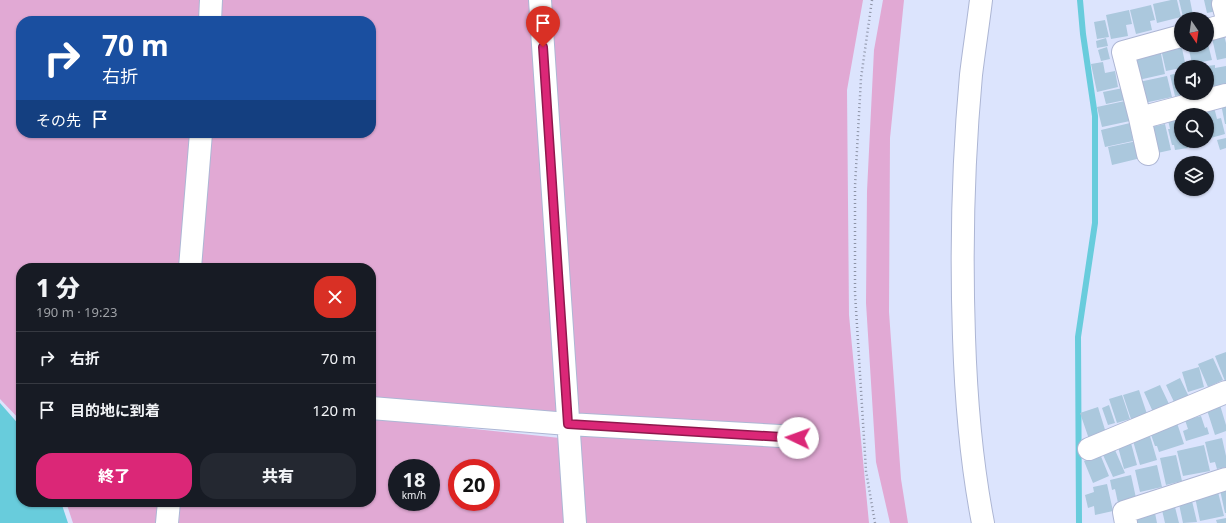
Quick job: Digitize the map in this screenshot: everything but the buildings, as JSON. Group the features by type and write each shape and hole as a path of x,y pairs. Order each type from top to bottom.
{"street":[{"path":"210,16 211,0"},
{"path":"540,0 575,523"},
{"path":"981,0 971,75 965,168 962,291 966,388 975,482 983,523"},
{"path":"1214,24 1225,15"},
{"path":"1148,154 1123,52 1174,38"},
{"path":"1140,118 1226,95"},
{"path":"190,263 201,138"},
{"path":"1089,449 1226,392"},
{"path":"376,408 568,424 798,438"},
{"path":"1126,523 1124,512 1226,479"},
{"path":"167,523 169,507"}],"path":[{"path":"872,0 860,86 854,186 854,277 866,471 875,523"}],"shaded area":[{"path":"0,0 200,0 199,16 16,16 16,138 193,138 183,263 16,263 16,416 0,399"},
{"path":"219,0 529,0 557,413 376,399 376,263 199,263 209,138 376,138 376,16 218,16"},
{"path":"549,0 863,0 847,90 849,315 869,523 582,523 577,440 588,431 575,419"},
{"path":"883,0 904,0 890,138 889,312 901,479 908,523 890,523 876,462 866,303 867,191 874,50"},
{"path":"376,419 560,438 566,523 179,523 180,507 376,507"},
{"path":"68,507 161,507 159,523 73,523"}],"water":[{"path":"0,403 16,421 16,507 63,507 68,523 0,523"}],"waterway":[{"path":"1079,523 1078,337 1095,223 1095,116 1083,34 1080,0"}],"route":[{"path":"543,47 568,424 798,438"}]}
